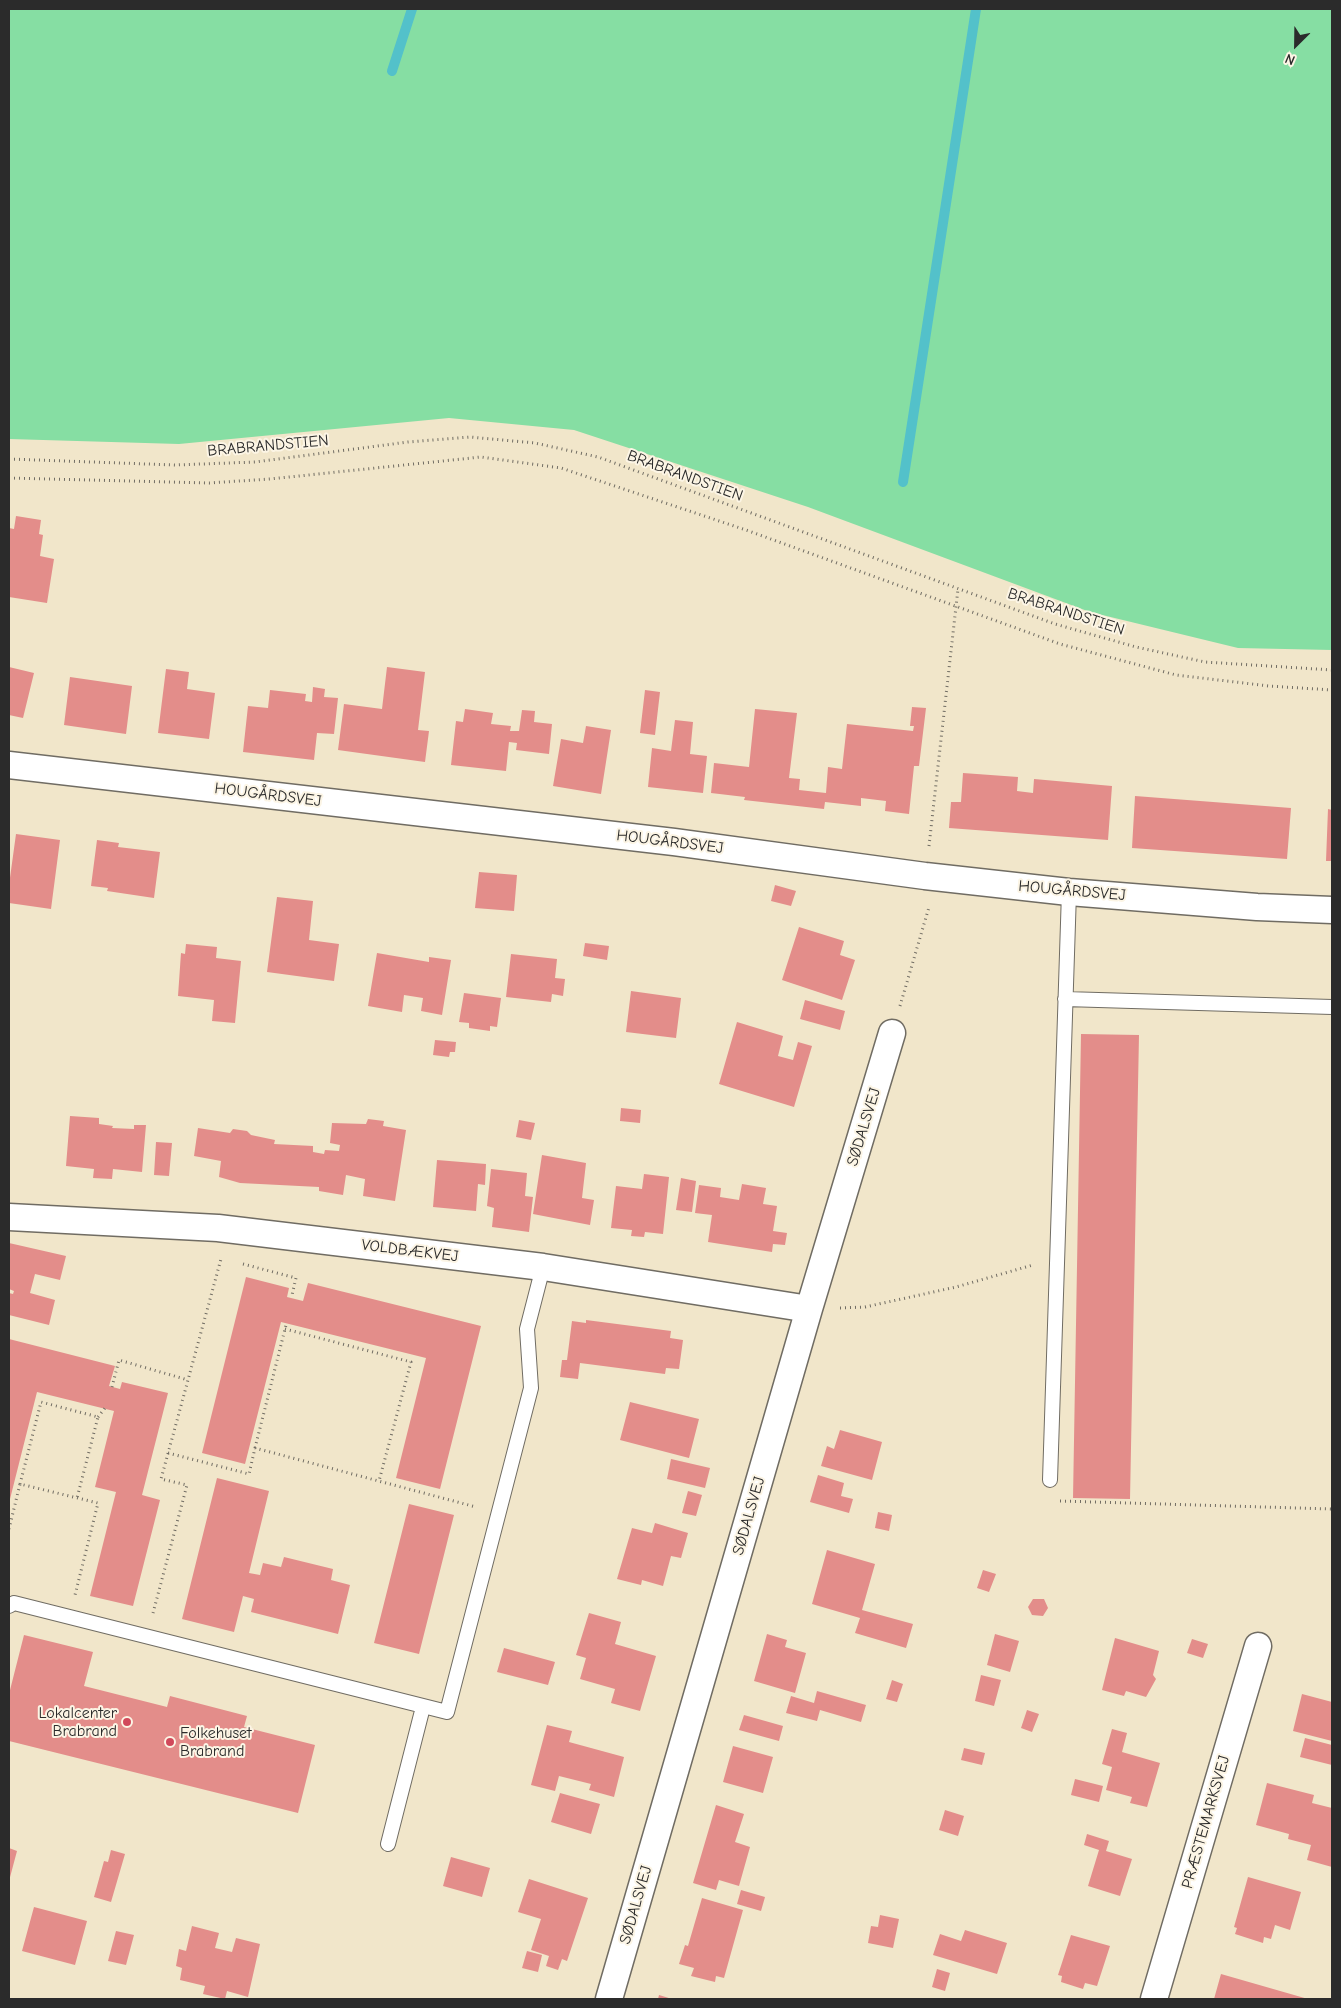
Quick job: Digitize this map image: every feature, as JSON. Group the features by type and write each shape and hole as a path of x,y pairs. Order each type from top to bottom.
{"street":[{"name":"HOUGÅRDSVEJ","path":"9,765 674,842 925,876 1069,892 1257,907 1332,910"},
{"name":"SØDALSVEJ","path":"609,1999 809,1309 892,1033"},
{"name":"VOLDBÆKVEJ","path":"9,1217 218,1228 543,1266 809,1309"},
{"name":"PRÆSTEMARKSVEJ","path":"1154,1999 1258,1646"}],"lane":[{"path":"1050,1480 1069,892"},
{"path":"1065,999 1332,1007"},
{"path":"9,1606 14,1604 69,1617 447,1712 531,1388 527,1329 543,1266"},
{"path":"388,1844 423,1707"}],"path":[{"name":"BRABRANDSTIEN","path":"9,459 175,465 254,462 408,442 470,437 535,443 598,457 1055,624 1136,647 1205,662 1332,670"},
{"path":"9,478 209,483 270,479 481,457 561,468 746,530 1060,644 1176,675 1269,686 1332,690"},
{"path":"892,1033 929,910 925,876 958,589"},
{"path":"147,1637 187,1485 161,1479 221,1258"},
{"path":"865,1307 956,1288 1057,1258"},
{"path":"168,1453 248,1474 285,1327 411,1362 379,1481"},
{"path":"112,1387 119,1360 188,1380"},
{"path":"9,1529 41,1402 98,1417"},
{"path":"77,1498 98,1417 105,1408"},
{"path":"255,1448 498,1513"},
{"path":"1050,1480 1058,1501 1332,1509"},
{"path":"20,1484 98,1503 69,1617"}],"green space":[{"path":"9,9 1332,9 1332,650 1238,648 1090,612 808,507 574,430 449,418 179,444 9,439"}],"building":[{"path":"16,516 41,520 39,534 43,535 40,556 54,559 47,603 9,597 9,528 14,529"},
{"path":"9,667 34,673 23,718 9,715"},
{"path":"387,667 425,672 418,730 429,731 425,762 338,750 344,704 382,709"},
{"path":"166,669 189,672 187,689 215,693 209,739 158,733"},
{"path":"70,677 132,686 126,734 64,725"},
{"path":"313,687 325,689 324,697 338,698 334,734 317,733 314,760 243,752 248,706 268,708 270,690 306,694 305,701 312,702"},
{"path":"645,690 660,692 655,735 640,733"},
{"path":"912,707 926,708 919,766 914,766 909,814 885,811 886,801 861,798 861,806 825,802 824,809 744,800 745,797 711,793 714,763 749,767 755,709 797,713 789,778 800,779 799,790 826,793 828,767 842,769 847,724 913,731 914,726 910,726"},
{"path":"465,709 493,713 491,724 511,726 510,731 519,731 522,710 535,711 534,722 552,724 549,754 516,750 517,743 509,742 506,771 451,765 456,721 463,722"},
{"path":"675,720 693,722 690,754 707,756 703,793 648,787 652,748 671,751"},
{"path":"586,726 611,730 601,794 553,786 561,739 583,743"},
{"path":"963,773 1018,777 1017,791 1033,793 1034,779 1112,786 1108,840 949,828 951,802 961,802"},
{"path":"1135,796 1291,808 1287,859 1132,848"},
{"path":"1328,809 1332,810 1332,861 1326,861"},
{"path":"16,834 60,840 51,909 9,903 9,885"},
{"path":"97,840 119,843 118,847 160,852 154,898 107,891 108,888 91,886"},
{"path":"479,872 517,875 514,911 475,908"},
{"path":"775,885 796,891 791,906 771,901"},
{"path":"277,897 313,901 309,940 339,944 334,981 267,972"},
{"path":"799,927 844,941 840,955 855,960 842,1000 782,980"},
{"path":"585,943 609,946 607,960 583,956"},
{"path":"186,944 217,947 216,958 241,961 235,1023 212,1021 214,1000 178,996 181,953 185,954"},
{"path":"377,953 429,962 429,957 451,960 442,1015 421,1011 423,998 404,995 402,1012 368,1006"},
{"path":"511,954 557,959 555,978 565,979 563,996 552,994 551,1002 506,997"},
{"path":"631,991 681,998 676,1038 626,1032"},
{"path":"464,993 501,998 497,1027 490,1026 490,1031 469,1028 469,1023 459,1022"},
{"path":"805,1000 845,1011 840,1030 800,1019"},
{"path":"737,1022 783,1036 778,1056 793,1060 798,1042 812,1046 794,1107 719,1084"},
{"path":"1081,1034 1139,1035 1130,1499 1073,1498"},
{"path":"435,1040 456,1042 455,1052 450,1052 449,1057 433,1055"},
{"path":"621,1108 641,1110 640,1123 620,1121"},
{"path":"70,1116 99,1118 99,1124 113,1126 112,1128 134,1129 134,1125 146,1125 142,1172 113,1169 112,1179 93,1178 94,1169 66,1166"},
{"path":"368,1119 384,1121 383,1126 406,1130 395,1201 363,1196 365,1179 346,1175 343,1195 319,1191 319,1187 240,1183 219,1177 221,1161 194,1156 198,1128 230,1133 233,1129 247,1131 251,1135 275,1140 274,1144 313,1146 313,1152 324,1154 325,1150 339,1151 340,1145 330,1143 332,1123 366,1124"},
{"path":"519,1120 535,1123 531,1140 516,1137"},
{"path":"156,1142 172,1143 169,1176 154,1175"},
{"path":"542,1155 586,1163 582,1198 594,1200 590,1225 533,1214"},
{"path":"437,1160 486,1164 485,1185 478,1184 476,1211 433,1207"},
{"path":"491,1169 527,1173 525,1196 533,1197 529,1232 492,1227 494,1208 487,1206"},
{"path":"644,1174 669,1177 663,1234 645,1232 644,1237 631,1236 632,1230 611,1228 616,1186 642,1189"},
{"path":"681,1178 696,1181 692,1212 676,1210"},
{"path":"742,1184 766,1188 763,1204 777,1206 773,1231 787,1233 785,1245 773,1244 772,1252 708,1242 712,1215 695,1213 699,1185 721,1188 720,1197 739,1200"},
{"path":"9,1243 66,1256 60,1280 35,1274 30,1293 55,1300 49,1325 9,1315 9,1293 13,1294 14,1291 9,1289"},
{"path":"246,1277 289,1288 287,1297 303,1301 308,1283 481,1326 440,1489 396,1478 426,1358 281,1322 245,1464 202,1453"},
{"path":"586,1320 671,1331 670,1338 683,1340 679,1369 666,1368 665,1374 580,1363 578,1379 560,1377 562,1360 567,1360 572,1321 586,1323"},
{"path":"9,1339 115,1366 109,1386 120,1389 122,1382 168,1393 142,1495 160,1500 133,1606 90,1596 116,1492 95,1487 114,1411 37,1392 9,1503"},
{"path":"630,1402 699,1419 689,1458 620,1440"},
{"path":"840,1430 882,1442 872,1480 821,1466 827,1446 834,1449"},
{"path":"671,1459 710,1468 705,1488 667,1479"},
{"path":"818,1475 844,1483 841,1496 853,1499 849,1513 810,1502"},
{"path":"217,1478 269,1491 249,1573 260,1575 263,1563 281,1567 284,1557 333,1569 331,1580 350,1585 338,1634 251,1612 254,1599 243,1596 234,1632 182,1619"},
{"path":"688,1491 702,1495 696,1516 682,1513"},
{"path":"409,1504 454,1515 419,1654 374,1643"},
{"path":"878,1512 892,1515 889,1531 875,1528"},
{"path":"655,1523 688,1533 681,1558 671,1556 663,1586 642,1580 641,1585 617,1579 632,1528 652,1533"},
{"path":"827,1550 875,1564 862,1610 913,1624 906,1648 855,1633 860,1618 812,1604"},
{"path":"983,1570 996,1574 989,1592 977,1588"},
{"path":"1033,1599 1044,1599 1048,1608 1043,1616 1032,1615 1028,1607"},
{"path":"589,1613 621,1622 615,1644 656,1656 640,1711 611,1703 615,1689 580,1679 586,1658 576,1655"},
{"path":"767,1634 787,1640 785,1647 806,1653 795,1693 754,1681"},
{"path":"995,1634 1019,1641 1010,1672 987,1665"},
{"name":"Lokalcenter Brabrand","path":"24,1635 93,1652 84,1686 167,1707 170,1696 247,1716 244,1727 315,1745 298,1813 9,1741 9,1694"},
{"path":"1115,1638 1159,1651 1153,1675 1156,1679 1146,1697 1126,1691 1124,1696 1102,1690"},
{"path":"1192,1639 1208,1644 1203,1658 1187,1653"},
{"path":"504,1648 555,1662 548,1685 497,1672"},
{"path":"981,1675 1001,1680 994,1706 975,1701"},
{"path":"892,1680 903,1684 897,1702 886,1699"},
{"path":"817,1691 866,1705 861,1722 820,1710 817,1721 786,1713 791,1696 814,1703"},
{"path":"1302,1694 1332,1702 1332,1741 1293,1731"},
{"path":"1027,1710 1039,1714 1032,1732 1021,1728"},
{"path":"744,1715 783,1726 779,1741 739,1730"},
{"path":"547,1725 572,1731 569,1742 624,1757 614,1797 589,1790 591,1784 559,1776 555,1791 531,1785"},
{"path":"1112,1729 1127,1733 1122,1752 1160,1763 1147,1807 1130,1803 1132,1797 1106,1790 1112,1767 1102,1764"},
{"path":"1305,1738 1332,1745 1332,1765 1300,1757"},
{"path":"733,1746 773,1757 763,1793 723,1782"},
{"path":"964,1748 985,1753 982,1765 961,1760"},
{"path":"1075,1779 1103,1786 1099,1802 1071,1795"},
{"path":"1267,1783 1314,1795 1312,1803 1332,1808 1332,1867 1307,1860 1311,1845 1288,1839 1289,1834 1256,1825"},
{"path":"560,1793 600,1804 591,1834 551,1822"},
{"path":"716,1805 744,1814 735,1842 750,1847 739,1886 719,1880 716,1890 693,1883"},
{"path":"945,1810 964,1816 958,1836 939,1830"},
{"path":"1087,1834 1109,1841 1106,1851 1132,1859 1120,1896 1088,1886 1099,1850 1084,1845"},
{"path":"9,1848 17,1851 9,1881"},
{"path":"111,1850 125,1854 111,1902 94,1897 104,1861 108,1862"},
{"path":"451,1857 490,1868 482,1897 443,1886"},
{"path":"1248,1877 1301,1892 1290,1930 1275,1925 1271,1939 1264,1937 1263,1943 1235,1934 1237,1928 1234,1927"},
{"path":"529,1879 588,1898 567,1961 562,1959 558,1970 546,1966 549,1956 531,1950 541,1919 518,1912"},
{"path":"741,1890 765,1897 761,1911 737,1904"},
{"path":"702,1898 743,1910 724,1978 716,1976 715,1982 691,1976 694,1968 679,1964 685,1945 688,1946"},
{"path":"34,1907 87,1921 75,1965 22,1951"},
{"path":"880,1915 899,1919 893,1948 868,1943 871,1926 878,1927"},
{"path":"192,1926 219,1933 215,1948 232,1952 236,1938 260,1944 248,1997 227,1991 225,1999 203,1994 205,1986 180,1980 182,1968 176,1966 179,1949 186,1951"},
{"path":"965,1930 1007,1943 997,1974 933,1955 940,1934 961,1941"},
{"path":"116,1931 134,1935 126,1965 108,1961"},
{"path":"1071,1935 1110,1946 1097,1986 1085,1983 1083,1989 1061,1982 1062,1976 1058,1975"},
{"path":"527,1951 542,1955 538,1972 522,1968"},
{"path":"937,1969 950,1973 945,1991 932,1987"},
{"path":"1221,1974 1308,1999 1214,1999"},
{"path":"659,1995 672,1999 658,1999"}],"waterway":[{"path":"392,71 412,9"},
{"path":"903,482 976,9"}],"place":[{"name":"Lokalcenter Brabrand","path":"127,1722"},
{"name":"Folkehuset Brabrand","path":"170,1742"}]}
